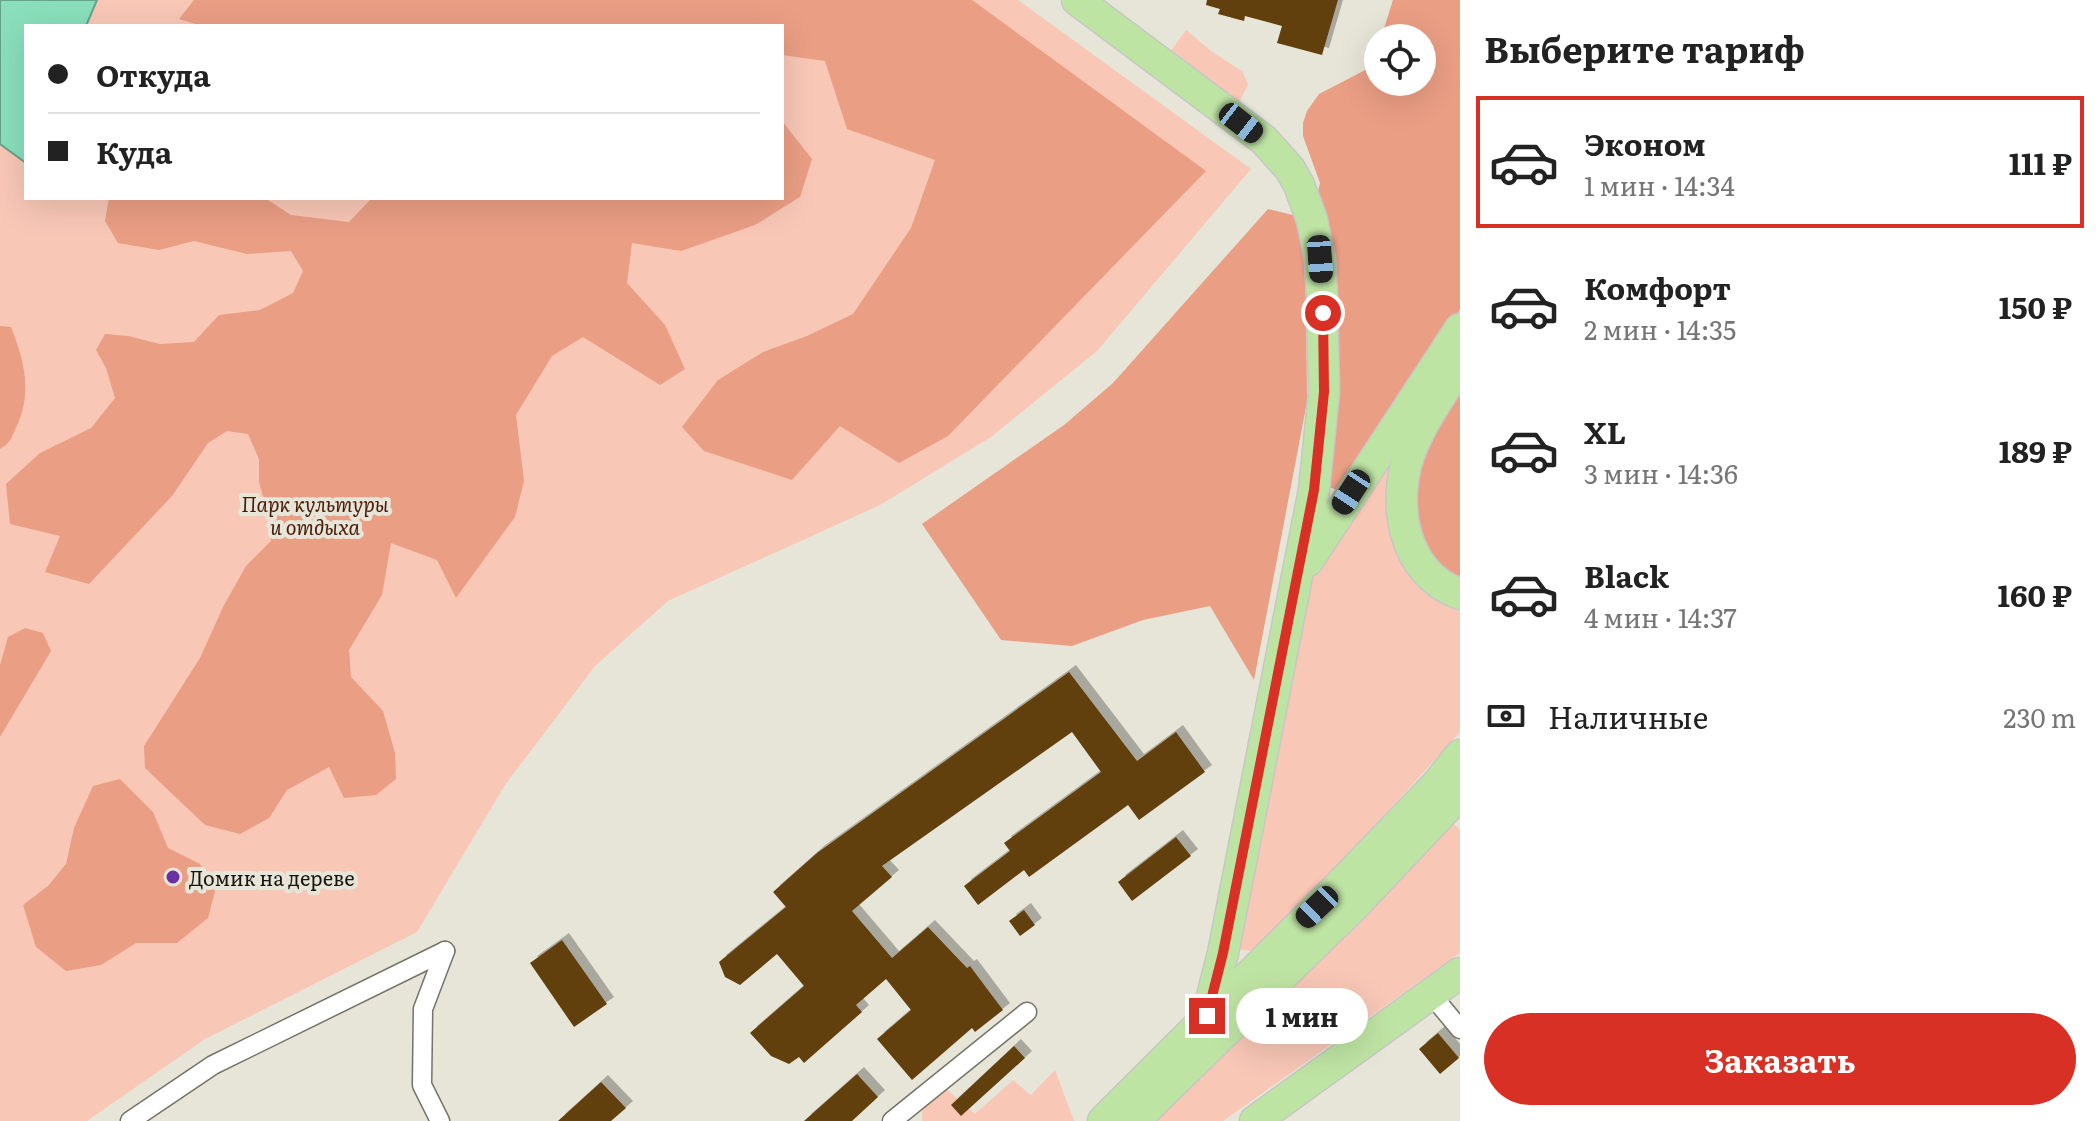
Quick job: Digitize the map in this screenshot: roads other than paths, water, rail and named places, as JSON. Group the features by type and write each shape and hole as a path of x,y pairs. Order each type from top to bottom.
{"main road":[{"path":"1077,0 1264,140 1290,169 1307,202 1320,259 1324,392 1314,490 1223,953 1207,1016"},
{"path":"1292,603 1321,537 1460,329"},
{"path":"1460,366 1412,448 1405,472 1402,506 1408,540 1419,566 1429,577 1460,594"},
{"path":"1103,1121 1339,886 1436,785 1460,755"},
{"path":"1134,1121 1357,903 1460,794"},
{"path":"1259,1120 1460,973"}],"street":[{"path":"130,1121 213,1065 445,951 423,1009 422,1085 440,1121"},
{"path":"1430,993 1460,1029"},
{"path":"892,1121 1027,1012"}],"place":[{"name":"Домик на дереве","path":"173,877"}],"park label":[{"name":"Парк культуры и отдыха","path":"315,514"}]}
